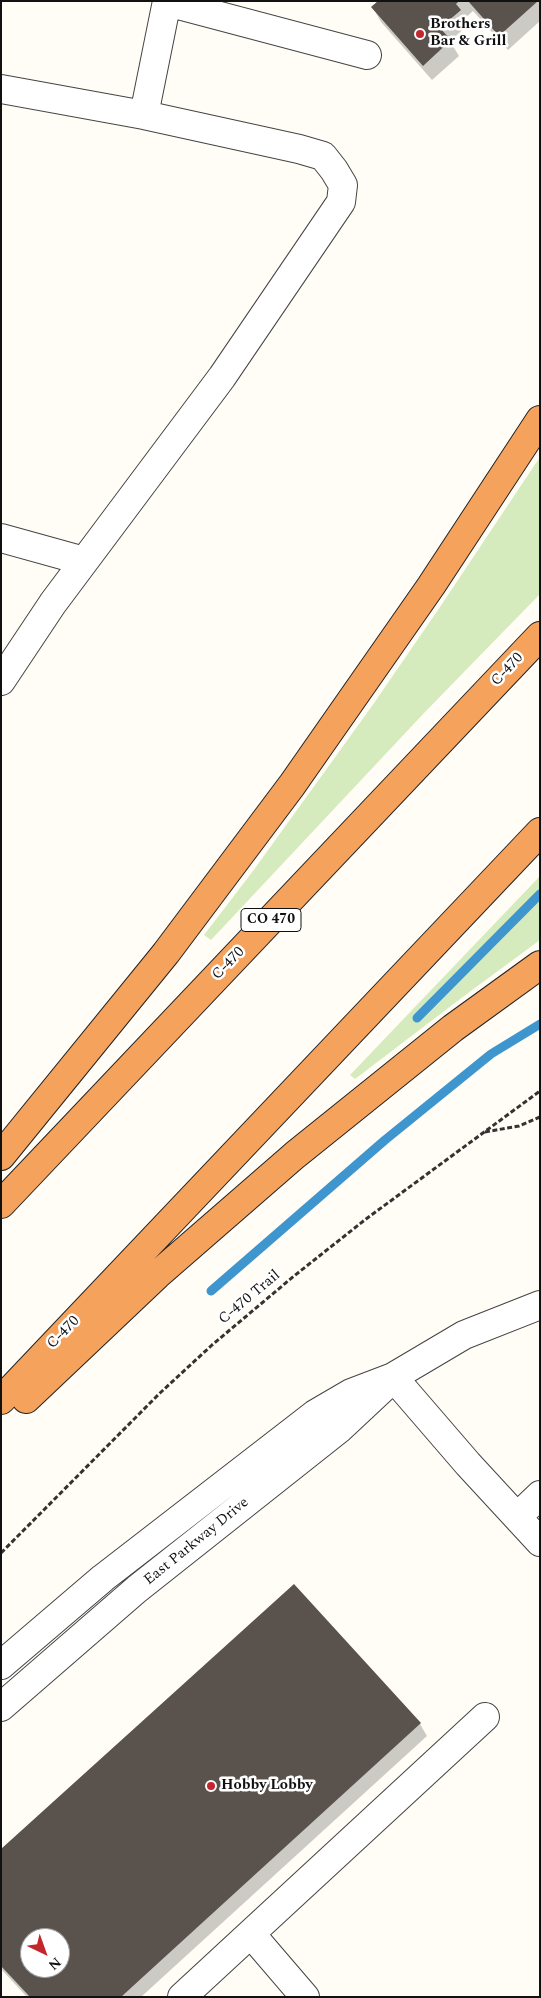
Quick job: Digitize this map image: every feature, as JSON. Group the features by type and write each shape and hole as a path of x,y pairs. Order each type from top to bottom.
{"highway":[{"path":"1,1156 166,953 292,785 431,586 540,420"},
{"name":"C-470","path":"1,1204 540,636"},
{"name":"C-470","path":"1,1400 540,832"},
{"path":"1,1418 29,1396 201,1236 295,1155 438,1040 540,965"}],"street":[{"path":"144,116 167,2 367,55"},
{"path":"1,89 144,116 299,149 322,156 334,170 342,185 341,202 222,377 53,602 1,680"},
{"path":"1,538 84,561"},
{"name":"East Parkway Drive","path":"1,1665 104,1578 315,1414 351,1393 393,1377 464,1336 540,1305"},
{"path":"393,1377 540,1542"},
{"name":"East Parkway Drive","path":"1,1707 137,1589 339,1429 393,1377"},
{"path":"517,1517 540,1495"},
{"path":"182,1997 485,1716"},
{"path":"251,1934 306,1997"}],"path":[{"name":"C-470 Trail","path":"1,1552 108,1444 202,1354 338,1241 540,1091"},
{"path":"484,1132 519,1126 540,1117"}],"green space":[{"path":"540,457 540,594 425,712 211,940 204,935 253,871 372,706"},
{"path":"540,876 540,940 355,1079 350,1075"}],"building":[{"name":"Brothers Bar & Grill","path":"378,1 459,1 456,4 461,10 440,28 451,40 423,66 371,7"},
{"name":"Brothers Bar & Grill","path":"468,1 538,1 499,36"},
{"name":"Hobby Lobby","path":"294,1584 421,1723 121,1997 30,1997 1,1966 1,1849"}],"waterway":[{"path":"417,1018 540,894"},
{"path":"211,1291 385,1140 491,1054 540,1024"}],"place":[{"name":"Brothers Bar & Grill","path":"420,34"},
{"name":"Hobby Lobby","path":"211,1786"}]}
